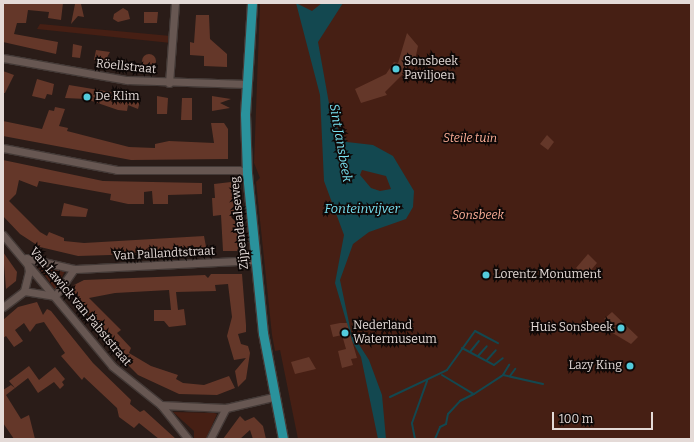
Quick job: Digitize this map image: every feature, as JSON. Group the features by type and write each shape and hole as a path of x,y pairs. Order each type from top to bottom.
{"main road":[{"name":"Zijpendaalseweg","path":"252,3 247,84 247,173 255,260 273,397 283,439"}],"street":[{"path":"169,83 174,3"},
{"name":"Röellstraat","path":"3,58 69,71 169,83 247,84"},
{"path":"3,148 117,170 239,170 247,173"},
{"name":"Van Lawick van Pabststraat","path":"3,235 26,258 112,366 161,405 188,439"},
{"path":"3,307 24,291 29,271 26,258"},
{"name":"Van Pallandtstraat","path":"26,258 74,269 255,260"},
{"path":"24,291 56,296 74,269"},
{"path":"161,405 226,408 273,397"},
{"path":"210,439 226,408"}],"green space":[{"name":"Sonsbeek","path":"260,3 691,3 691,439 298,439 280,350 275,351 272,335 256,182 260,178 254,163"},
{"path":"40,24 171,36 171,43 37,29"},
{"path":"34,263 65,271 55,290 42,271"},
{"path":"173,412 217,414 206,439 194,439 194,431"}],"water":[{"name":"Fonteinvijver","path":"296,3 312,11 322,3 343,3 318,42 332,120 347,142 373,145 393,156 414,191 413,207 406,219 369,232 353,244 340,280 351,332 369,360 382,395 386,439 378,439 361,357 352,341 335,283 344,235 324,181 320,95","holes":["362,170 386,176 391,189 380,191 371,188 360,175"]}],"building":[{"path":"3,3 63,3 61,20 48,18 49,12 28,10 26,23 17,23 14,34 58,42 56,54 3,42"},
{"path":"75,4 81,4 84,17 78,16 71,24"},
{"path":"123,8 128,11 130,19 118,22 113,19 114,14"},
{"path":"144,12 158,12 157,23 144,23"},
{"path":"196,15 209,15 210,39 227,54 227,67 204,66 204,56 190,55 190,42 194,43"},
{"name":"Sonsbeek Paviljoen","path":"407,33 418,46 415,60 408,58 406,71 385,92 387,95 361,103 355,89 386,74 394,62 398,63"},
{"path":"73,44 82,46 80,58 72,57"},
{"path":"96,50 110,52 105,61 94,60"},
{"path":"149,54 154,56 156,61 154,66 149,68 144,66 142,61 144,56"},
{"path":"3,71 14,75 5,93 3,93"},
{"path":"37,79 54,84 52,95 47,94 45,99 32,96"},
{"path":"69,85 141,97 138,109 128,105 127,111 118,110 86,99 65,98"},
{"path":"157,96 168,98 167,114 157,114"},
{"path":"212,96 231,99 220,103 230,108 212,111"},
{"path":"182,98 192,98 192,120 181,120"},
{"path":"55,107 65,109 59,126 68,128 67,131 129,147 155,148 155,144 169,141 214,143 211,123 224,123 228,129 228,159 131,160 3,136 3,121 42,129 49,110 54,111"},
{"path":"547,135 554,142 548,150 540,144"},
{"path":"3,160 103,181 202,183 202,194 168,195 168,204 153,204 152,191 144,192 144,204 128,204 110,200 111,194 39,181 37,187 19,180 16,194 9,201 40,232 47,236 49,232 64,238 64,241 84,243 204,236 207,252 78,256 40,247 20,234 3,216"},
{"path":"231,182 235,213 231,217 237,223 239,245 237,251 223,251 221,215 213,216 212,198 215,198 214,184"},
{"path":"64,203 88,209 86,217 61,216"},
{"path":"3,252 17,272 16,281 6,289"},
{"path":"588,254 597,263 586,276 576,268"},
{"path":"211,274 242,274 246,332 238,334 241,344 248,346 250,353 246,379 238,387 235,371 246,358 234,360 227,336 232,317 228,284 215,285 216,291 176,292 178,310 184,309 186,325 169,327 164,321 154,321 154,310 171,310 169,290 115,293 89,298 121,330 117,333 131,348 129,353 151,366 178,375 176,379 183,383 204,385 229,376 235,388 217,395 179,394 138,375 112,349 71,293 74,285 84,280 205,275 208,278"},
{"path":"37,302 43,315 47,309 51,311 93,363 131,400 130,404 140,412 144,410 176,439 159,439 139,423 134,428 119,417 117,408 84,377 82,380 61,356 65,353 44,322 36,324 30,332 24,323 15,330 23,341 14,347 6,336 3,338 3,320 18,307"},
{"name":"Huis Sonsbeek","path":"612,312 638,337 631,344 611,332 611,326 604,319"},
{"path":"347,323 357,358 351,359 353,365 342,368 338,351 346,349 342,335 333,337 330,325"},
{"path":"309,357 316,369 295,374 291,362"},
{"path":"29,366 39,380 55,367 65,379 62,382 64,385 60,389 54,382 38,393 28,378 6,395 21,419 29,415 35,439 14,439 3,423 3,390 11,385 15,388 9,381"},
{"path":"240,416 245,421 254,417 263,426 266,439 253,439 250,430 240,439 223,439"}],"waterway":[{"path":"390,397 447,370 475,331 498,343"},
{"path":"470,352 479,341"},
{"path":"478,356 487,346"},
{"path":"462,348 494,365 503,358"},
{"path":"487,360 496,350"},
{"path":"503,375 509,365"},
{"path":"510,376 515,369"},
{"path":"442,375 474,394 503,375 543,384"},
{"path":"415,439 412,423 427,381"},
{"path":"435,439 440,427 446,424 448,414 460,401 474,394"}],"place":[{"name":"Sonsbeek Paviljoen","path":"396,69"},
{"name":"De Klim","path":"87,97"},
{"name":"Lorentz Monument","path":"486,275"},
{"name":"Huis Sonsbeek","path":"621,328"},
{"name":"Nederland Watermuseum","path":"345,333"},
{"name":"Lazy King","path":"630,366"}],"park label":[{"name":"Steile tuin","path":"470,139"}],"water label":[{"name":"Sint Jansbeek","path":"340,143"}]}
